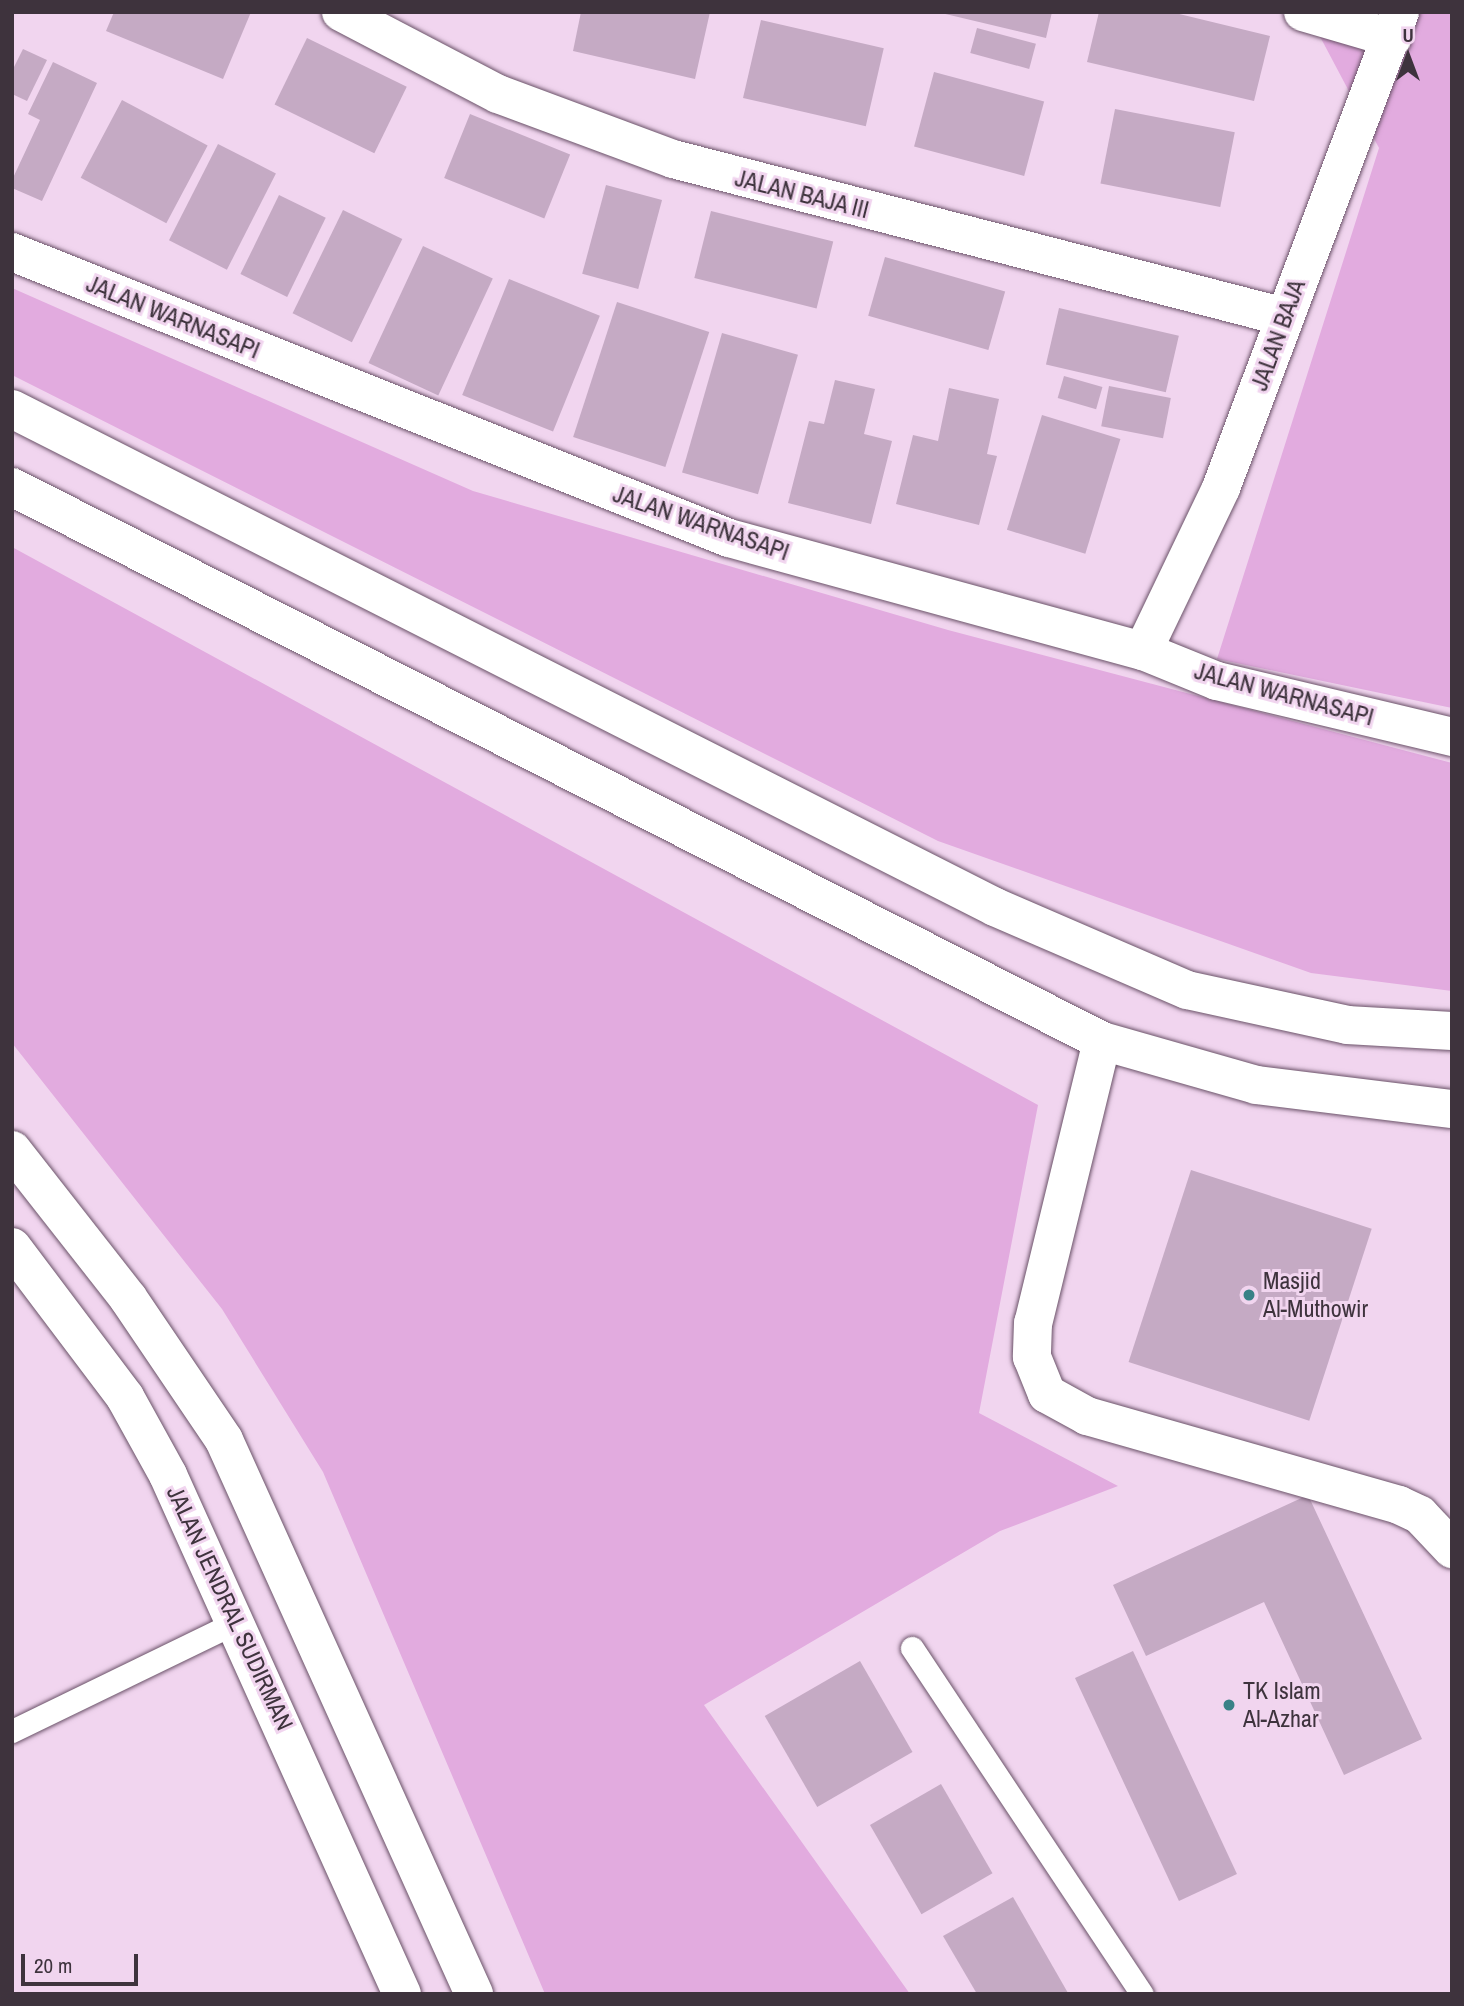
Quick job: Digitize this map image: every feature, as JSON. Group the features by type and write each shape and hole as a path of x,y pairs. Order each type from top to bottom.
{"main road":[{"name":"JALAN BAJA III","path":"341,12 498,94 686,163 1285,317"},
{"path":"1303,12 1396,25"},
{"name":"JALAN BAJA","path":"1143,651 1221,488 1396,25"},
{"name":"JALAN WARNASAPI","path":"12,251 729,538 1143,651 1217,681 1452,737"},
{"path":"12,409 995,907 1187,990 1348,1025 1452,1031"},
{"path":"12,487 1102,1041 1256,1085 1452,1109"},
{"path":"1102,1041 1032,1323 1032,1357 1047,1394 1087,1416 1399,1505 1420,1515 1452,1549"},
{"path":"12,1150 196,1395 224,1440 474,1994"},
{"name":"JALAN JENDRAL SUDIRMAN","path":"12,1247 125,1397 239,1621 402,1994"}],"lane":[{"path":"12,1731 239,1621"},
{"path":"912,1648 1142,1994"}],"shaded area":[{"path":"1307,12 1452,12 1452,708 1217,659 1379,148"},
{"path":"12,288 473,491 948,630 1452,763 1452,991 1311,973 938,841 12,375"},
{"path":"12,547 1038,1105 979,1413 1118,1486 1000,1531 704,1705 910,1994 545,1994 323,1472 222,1309 12,1043"}],"building":[{"path":"114,12 251,12 223,79 106,31"},
{"path":"581,12 710,12 695,79 573,51"},
{"path":"937,12 1052,12 1046,38"},
{"path":"1099,12 1171,12 1270,36 1254,101 1087,62"},
{"path":"761,20 884,48 866,126 743,98"},
{"path":"977,28 1036,44 1029,69 970,53"},
{"path":"307,38 407,87 374,153 275,105"},
{"path":"23,49 47,60 27,101 12,94 12,71"},
{"path":"53,62 97,83 42,201 12,188 12,180 40,120 28,114"},
{"path":"934,72 1044,102 1024,176 914,146"},
{"path":"122,100 208,146 166,223 81,178"},
{"path":"1115,109 1235,132 1220,207 1100,184"},
{"path":"470,114 570,154 544,218 444,178"},
{"path":"218,144 276,174 227,270 169,240"},
{"path":"606,185 662,200 638,289 582,274"},
{"path":"279,195 326,218 287,297 240,274"},
{"path":"343,210 402,239 352,342 293,313"},
{"path":"711,211 833,241 817,308 694,278"},
{"path":"423,246 493,279 438,395 368,363"},
{"path":"885,257 1005,291 988,350 868,316"},
{"path":"509,279 600,316 553,432 462,395"},
{"path":"617,302 709,332 665,467 573,437"},
{"path":"1059,308 1179,336 1166,392 1046,365"},
{"path":"722,333 798,355 758,494 682,472"},
{"path":"1064,376 1102,387 1096,409 1058,398"},
{"path":"835,380 875,389 864,434 892,441 871,524 788,503 809,421 824,424"},
{"path":"1109,386 1171,398 1163,438 1101,426"},
{"path":"949,388 999,399 987,454 997,456 979,525 896,504 913,435 938,441"},
{"path":"1042,415 1120,439 1085,554 1007,530"},
{"name":"Masjid Al-Muthowir","path":"1191,1170 1372,1229 1309,1421 1129,1362"},
{"path":"1308,1495 1422,1739 1344,1775 1264,1602 1146,1656 1113,1585"},
{"path":"1133,1651 1237,1874 1179,1901 1075,1678"},
{"path":"860,1661 912,1752 817,1807 765,1716"},
{"path":"941,1784 993,1873 921,1914 870,1825"},
{"path":"1013,1897 1067,1994 977,1994 943,1936"}],"place":[{"name":"Masjid Al-Muthowir","path":"1249,1295"},
{"name":"TK Islam Al-Azhar","path":"1229,1705"}]}
